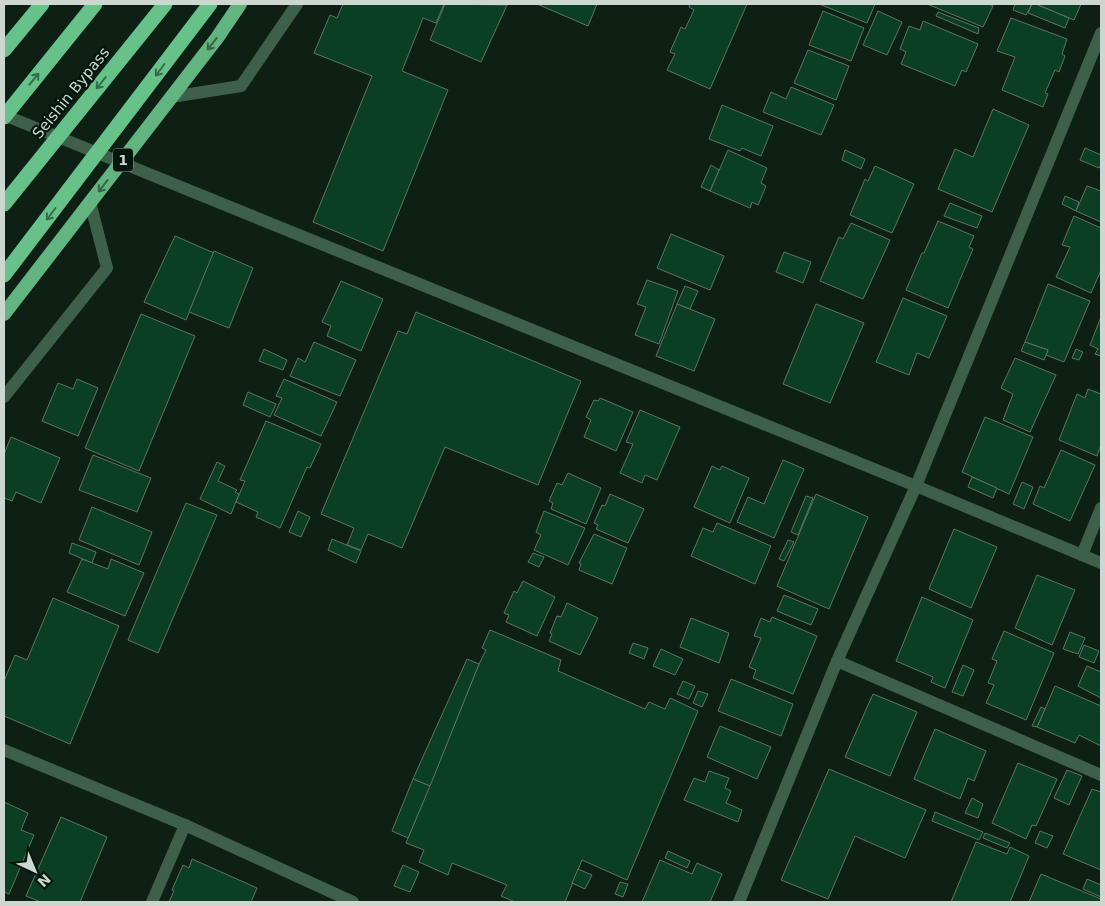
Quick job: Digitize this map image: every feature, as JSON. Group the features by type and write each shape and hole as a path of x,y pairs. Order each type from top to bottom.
{"highway":[{"path":"4,50 42,4"},
{"path":"4,116 95,4"},
{"name":"Seishin Bypass","path":"4,204 165,4"},
{"name":"1","path":"4,275 210,4"},
{"name":"1","path":"4,314 217,38 240,4"}],"street":[{"path":"171,96 241,86 298,4"},
{"path":"739,902 837,661 916,486 1101,33"},
{"path":"4,116 1101,563"},
{"path":"4,397 107,268 90,202"},
{"path":"1082,555 1101,508"},
{"path":"837,661 1101,774"},
{"path":"4,750 185,825 353,902"},
{"path":"152,902 185,825"}],"building":[{"path":"343,4 444,4 436,23 423,18 402,71 448,90 383,251 313,222 372,76 314,53 330,15 337,18"},
{"path":"445,4 507,5 481,62 430,40"},
{"path":"537,4 597,4 588,26"},
{"path":"690,4 747,4 710,89 667,70 675,54 670,52 681,27 685,29 694,10 689,7"},
{"path":"819,4 875,4 867,23"},
{"path":"927,4 989,4 993,6 983,27"},
{"path":"1015,4 1032,4 1026,15 1013,10"},
{"path":"1032,4 1069,18 1065,28 1028,13"},
{"path":"1036,4 1081,4 1074,20"},
{"path":"823,11 864,28 851,61 809,45"},
{"path":"878,11 902,22 887,55 863,45"},
{"path":"938,12 979,28 978,34 936,16"},
{"path":"1011,18 1067,39 1062,54 1065,56 1059,72 1055,70 1045,93 1048,94 1043,107 1002,90 1015,57 997,51"},
{"path":"923,21 978,44 966,72 962,70 955,86 901,64 906,52 900,49 909,26 920,30"},
{"path":"808,50 849,66 836,100 794,83"},
{"path":"791,87 834,105 821,135 763,112 771,92 786,99"},
{"path":"722,105 773,126 761,156 742,148 740,151 709,139"},
{"path":"993,109 1029,125 992,212 938,189 955,149 973,157"},
{"path":"1085,148 1101,155 1099,168 1080,160"},
{"path":"728,150 767,168 761,183 766,186 758,205 752,202 750,208 710,191"},
{"path":"845,150 865,159 861,169 842,160"},
{"path":"711,165 719,170 710,191 701,187"},
{"path":"875,166 914,184 892,233 850,215 865,179 868,181"},
{"path":"1087,186 1101,191 1101,222 1076,211"},
{"path":"1065,196 1079,202 1076,211 1062,204"},
{"path":"950,203 982,216 977,228 944,216"},
{"path":"1074,216 1101,228 1101,270 1091,293 1056,277 1070,247 1062,245"},
{"path":"938,221 974,236 969,247 973,249 948,308 906,290"},
{"path":"851,223 890,240 863,299 820,281 839,237 843,239"},
{"path":"671,234 724,256 710,290 657,268"},
{"path":"175,236 214,253 186,320 144,302"},
{"path":"214,251 253,268 229,328 189,312"},
{"path":"784,252 811,262 803,283 776,272"},
{"path":"647,280 678,291 659,344 635,335 646,307 637,304"},
{"path":"341,281 383,299 361,351 327,336 331,326 322,322"},
{"path":"1048,284 1090,301 1064,362 1046,355 1048,350 1025,342"},
{"path":"685,286 698,291 690,309 677,304"},
{"path":"903,298 947,316 929,358 917,353 909,375 876,362"},
{"path":"677,304 715,319 694,371 656,356"},
{"path":"816,304 864,323 830,403 783,384"},
{"path":"416,312 581,381 538,485 445,447 402,548 368,534 361,550 347,545 354,528 321,514 398,331 407,334"},
{"path":"141,314 195,336 139,471 85,448"},
{"path":"1101,317 1101,356 1095,354 1098,349 1090,345"},
{"path":"314,342 356,360 340,396 290,376 298,358 305,362"},
{"path":"1025,342 1048,350 1044,360 1021,351"},
{"path":"264,349 287,360 283,370 259,361"},
{"path":"1076,349 1083,352 1079,360 1072,358"},
{"path":"1015,358 1056,375 1030,432 1003,420 1013,394 1001,388"},
{"path":"77,379 98,388 78,436 42,421 58,383 73,389"},
{"path":"284,379 337,402 321,436 274,415 282,398 276,396"},
{"path":"1088,389 1101,394 1101,445 1097,456 1059,440 1077,394 1085,398"},
{"path":"248,392 276,404 270,417 243,405"},
{"path":"600,398 633,412 616,451 584,437 591,420 586,417 594,400 598,401"},
{"path":"640,410 680,427 657,480 645,475 642,483 620,473 633,444 626,442"},
{"path":"985,417 1033,437 1009,494 962,472"},
{"path":"266,421 321,444 310,468 307,467 280,528 256,517 258,512 236,502 245,481 240,480"},
{"path":"11,437 60,458 41,503 16,492 12,501 4,498 4,454"},
{"path":"1061,450 1095,465 1070,521 1033,504 1040,486 1044,488"},
{"path":"93,455 151,478 137,512 79,490"},
{"path":"783,460 804,469 774,538 737,522 748,497 764,504"},
{"path":"217,462 225,466 218,481 237,490 235,492 239,494 231,514 200,499"},
{"path":"712,466 720,470 722,466 749,478 730,523 694,507"},
{"path":"568,473 601,488 586,524 551,509 553,503 549,501 557,483 562,485"},
{"path":"972,477 997,488 993,498 968,487"},
{"path":"1022,482 1033,487 1024,509 1013,504"},
{"path":"610,494 644,509 628,543 596,529 598,525 594,523 602,505 605,506"},
{"path":"816,494 868,517 829,609 777,586"},
{"path":"806,496 813,498 798,535 791,532"},
{"path":"186,503 217,515 158,653 128,640"},
{"path":"92,507 152,532 139,565 79,540"},
{"path":"298,511 310,517 301,537 289,532"},
{"path":"544,511 585,528 568,565 534,550 541,535 536,532"},
{"path":"717,523 771,546 755,584 691,556 703,528 713,532"},
{"path":"954,529 997,547 971,608 929,589"},
{"path":"594,534 627,548 612,584 579,570 581,564 579,563"},
{"path":"332,539 361,551 356,563 328,550"},
{"path":"788,540 794,542 784,561 779,559"},
{"path":"72,543 96,552 92,563 69,553"},
{"path":"533,553 544,557 539,567 528,562"},
{"path":"82,559 108,569 111,559 144,573 125,616 67,592"},
{"path":"1037,575 1075,590 1052,645 1015,628"},
{"path":"523,581 555,597 537,636 506,622 509,615 504,613 514,591 517,593"},
{"path":"784,595 818,609 811,625 777,611"},
{"path":"922,597 973,620 945,688 931,682 933,677 896,661"},
{"path":"53,598 119,626 70,744 4,716 4,681 15,655 27,660"},
{"path":"567,603 598,618 580,655 549,641 557,616 561,617"},
{"path":"772,617 817,636 793,694 753,678 756,670 749,667 761,638 754,636 761,618 770,622"},
{"path":"691,618 729,633 719,663 680,647"},
{"path":"490,630 561,660 558,671 645,709 649,702 665,709 670,698 698,711 627,880 582,860 565,902 515,902 501,896 507,885 452,863 448,875 419,862 424,850 406,843 486,650 482,648"},
{"path":"1004,631 1054,653 1026,720 986,703 994,685 988,683 997,661 992,659"},
{"path":"1070,632 1085,638 1078,654 1063,649"},
{"path":"633,643 648,648 644,659 629,653"},
{"path":"1084,645 1099,651 1094,663 1079,657"},
{"path":"661,649 683,659 675,675 653,666"},
{"path":"467,659 479,664 430,786 413,779"},
{"path":"963,665 974,670 963,696 952,692"},
{"path":"1087,666 1101,672 1101,698 1078,686"},
{"path":"731,679 793,704 781,736 718,711"},
{"path":"683,681 695,686 689,699 677,694"},
{"path":"1055,686 1101,706 1101,746 1079,735 1075,743 1037,727"},
{"path":"698,691 708,694 702,707 693,703"},
{"path":"873,694 917,712 890,776 845,757"},
{"path":"1041,707 1045,709 1037,727 1032,726"},
{"path":"720,726 771,747 757,779 707,757"},
{"path":"935,729 986,751 974,781 968,778 960,799 914,779"},
{"path":"1018,763 1057,779 1036,826 1032,825 1026,839 992,823"},
{"path":"829,769 926,810 905,858 855,836 828,899 781,880"},
{"path":"1067,770 1082,776 1069,805 1054,798"},
{"path":"709,771 729,778 725,788 731,791 726,803 742,810 738,822 684,800 694,778 705,782"},
{"path":"413,779 430,786 408,838 392,831"},
{"path":"1092,789 1101,792 1101,870 1063,854"},
{"path":"972,798 983,804 978,818 965,813"},
{"path":"4,802 28,813 21,830 34,835 9,894 4,892"},
{"path":"935,812 983,832 979,840 932,821"},
{"path":"61,817 107,837 80,902 41,902 26,896"},
{"path":"1040,831 1053,836 1047,848 1035,843"},
{"path":"985,833 1010,843 1007,848 983,838"},
{"path":"976,842 1007,854 1010,847 1029,856 1010,902 951,902"},
{"path":"668,851 690,861 687,868 665,858"},
{"path":"192,859 257,888 251,902 169,902 183,865 189,868"},
{"path":"660,860 692,874 697,863 722,874 710,902 642,902"},
{"path":"403,865 419,872 410,892 394,886"},
{"path":"578,869 592,875 585,889 572,883"},
{"path":"1041,874 1101,899 1101,902 1029,902"},
{"path":"1087,879 1101,885 1101,897 1083,889"},
{"path":"620,882 628,884 623,897 615,894"}]}
